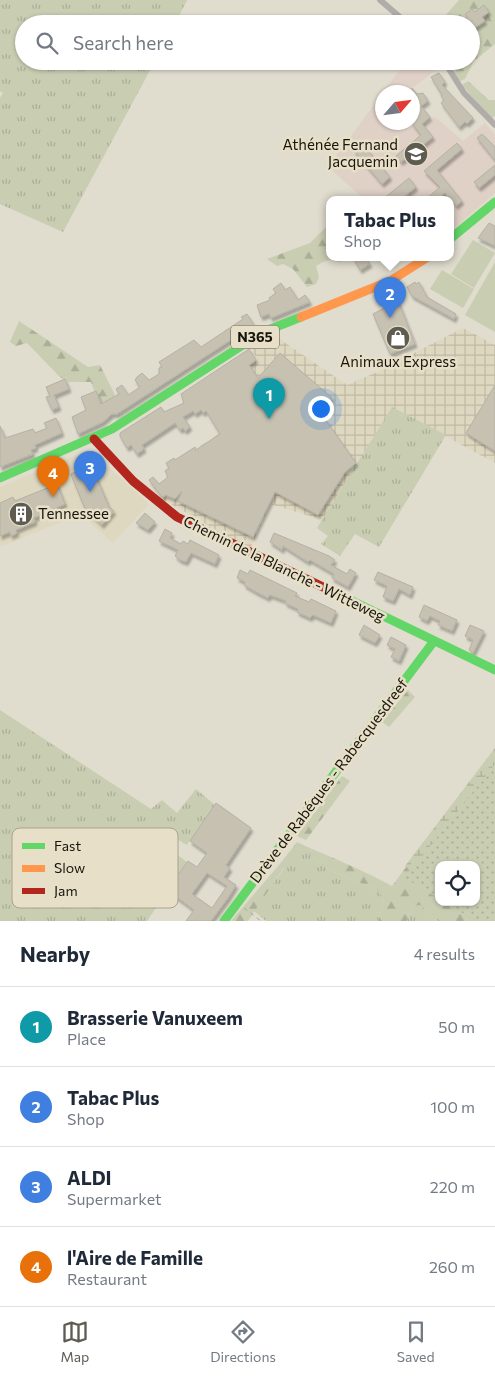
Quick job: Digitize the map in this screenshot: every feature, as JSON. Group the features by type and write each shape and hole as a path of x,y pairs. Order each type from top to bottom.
{"street":[{"path":"380,0 398,15"},
{"path":"450,70 464,93 495,125"},
{"path":"454,236 495,202"},
{"name":"N365","path":"0,478 94,439 264,332 390,281 422,261"},
{"name":"Chemin de la Blanche - Witteweg","path":"94,439 118,467 156,502 177,517 495,670"},
{"name":"Drève de Rabéques - Rabecquesdreef","path":"224,921 434,641"}],"path":[{"path":"238,903 261,921"}],"shaded area":[{"path":"400,70 436,70 416,85 388,85"},
{"name":"Athénée Fernand Jacquemin","path":"375,103 375,130 420,130 420,117 427,124 435,117 463,141 485,123 495,135 495,193 454,229 454,196 361,196 328,167"},
{"path":"463,328 495,345 495,463 392,407 323,520 270,504 250,549 162,499 178,485 167,468 220,433 196,384 239,356 248,367 258,359 250,349 278,335 284,342 347,385 377,372"},
{"path":"86,451 93,453 149,504 113,543 81,514 0,547 0,487"}],"green space":[{"path":"0,0 187,0 180,15 15,15 15,70 150,70 63,232 0,204 0,98 3,93 0,91"},
{"path":"459,0 495,0 495,44 480,56 480,15 446,15"},
{"path":"453,70 470,70 465,79 460,81"},
{"path":"468,81 489,100 495,100 495,116 491,119 462,85"},
{"path":"326,227 327,261 316,266 319,277 316,284 307,287 293,269 283,264 277,266 267,259 310,243"},
{"path":"473,240 495,253 474,288 451,274"},
{"path":"495,262 495,332 465,315"},
{"path":"442,270 474,289 463,308 430,289"},
{"path":"19,321 88,367 100,365 115,395 101,409 91,382 68,382 60,377 27,343 16,346 10,342"},
{"path":"392,407 446,435 379,547 355,534 340,556 321,544 328,536 317,528"},
{"path":"408,690 415,697 389,727 382,722"},
{"path":"0,710 151,809 162,800 177,813 196,789 215,805 187,845 178,840 178,828 12,828 12,908 156,908 147,921 0,921"},
{"path":"495,748 495,921 441,921 420,905 414,906 407,921 378,921 383,901 378,890 329,870 309,853 312,849 392,886"},
{"path":"495,748 495,915 480,905 480,861 435,861 435,883 405,866"},
{"path":"495,764 495,921 475,921 451,906 480,906 480,861 435,861 435,897 405,878"},
{"path":"342,776 350,781 306,840 297,836"},
{"path":"297,842 312,849 309,853 329,870 378,890 383,901 378,921 266,921 254,911 284,868 279,865"},
{"path":"178,856 187,862 178,875"},
{"path":"279,865 284,867 248,921 231,921"},
{"path":"420,905 441,921 407,921 414,906"}],"building":[{"path":"484,5 489,12 482,17 485,21 480,24 480,15 465,14 472,9 475,12"},
{"path":"439,73 445,82 442,85 473,118 467,124 465,122 459,127 441,103 444,100 431,77"},
{"path":"423,93 428,101 421,106 430,117 422,124 433,137 401,162 396,156 421,135 417,130 420,130 420,94"},
{"path":"482,134 495,147 495,160 477,138"},
{"path":"362,143 390,177 382,184 354,151"},
{"path":"457,143 462,149 437,170 462,201 456,206 454,196 448,196 445,193 442,196 430,196 440,187 424,171"},
{"path":"495,165 495,175 479,188 474,182"},
{"path":"409,178 416,187 405,196 387,196"},
{"path":"489,223 495,226 495,246 478,238"},
{"path":"355,261 368,261 370,264 360,270"},
{"path":"415,282 416,284 419,282 427,297 456,314 454,319 412,296 407,287"},
{"path":"281,283 285,290 290,287 298,300 305,295 310,302 271,318 269,314 261,317 257,305 270,300 269,298 276,293 273,289"},
{"path":"394,303 399,303 415,344 390,354 373,314"},
{"path":"247,314 254,325 117,414 112,414 103,422 78,434 72,417 86,410 81,397 96,391 101,404 119,394 116,389 122,385 128,395 140,387 135,380 142,373 149,380 159,374 159,368 162,367 159,362 194,340 201,347 243,319 241,317"},
{"path":"249,349 256,360 249,365 258,378 280,353 332,398 320,412 356,463 345,472 318,515 275,492 253,537 178,501 182,491 175,499 166,495 162,497 149,480 153,477 159,484 168,477 165,471 169,468 166,463 174,458 175,460 195,447 196,450 220,434 206,411 203,413 201,410 195,414 193,411 183,417 190,427 185,431 183,428 180,430 175,423 142,445 144,449 137,454 131,445 127,448 120,436 120,433 161,407 164,412 184,403 181,394"},
{"path":"65,379 69,389 54,395 59,407 52,410 46,397 50,396 46,387"},
{"path":"495,385 495,451 466,433"},
{"path":"56,418 62,433 35,445 36,448 31,450 33,454 0,467 0,426 5,438 33,429 35,433 47,428 44,423"},
{"path":"91,465 109,507 114,511 102,525 85,509 71,474"},
{"name":"Tennessee","path":"57,484 65,504 34,518 35,522 16,530 17,533 11,536 10,532 0,536 0,503 13,497 15,501"},
{"path":"145,513 155,522 148,530 136,523"},
{"path":"165,529 172,533 170,538 181,544 183,541 188,544 190,540 219,555 215,564 191,553 186,562 180,560 175,556 178,550 159,541"},
{"path":"274,533 329,556 335,560 331,565 347,574 350,569 356,573 348,587 332,578 334,574 310,560 308,562 283,546 282,550 270,542"},
{"path":"240,570 248,574 250,570 297,593 295,596 309,602 311,599 336,611 331,623 313,615 310,618 297,612 298,609 285,603 286,601 270,595 268,598 256,592 244,585 245,582 237,578"},
{"path":"378,572 413,587 410,595 399,589 393,601 383,597 387,586 374,580"},
{"path":"424,605 457,620 452,631 438,625 440,621 430,616 427,621 419,617"},
{"path":"364,625 380,635 375,643 359,635"},
{"path":"470,625 484,631 473,653 469,650 473,640 465,636"},
{"path":"391,637 406,645 399,661 391,657 395,649 387,645"},
{"path":"216,803 251,828 226,865 230,868 224,877 236,885 228,898 211,921 186,921 194,910 178,898 178,875 188,861 197,867 207,853 190,841","holes":["207,873 227,886 212,908 192,894"]}],"traffic: fast":[{"path":"454,236 495,202"},
{"path":"0,478 112,429 263,332 301,317"},
{"path":"346,598 495,670"},
{"path":"224,921 434,641"}],"traffic: slow":[{"path":"301,317 390,281 422,261"}],"traffic: jam":[{"path":"94,439 133,481 177,517 346,598"}],"place":[{"name":"Athénée Fernand Jacquemin","path":"416,154"},
{"name":"Tabac Plus","path":"390,318"},
{"name":"Animaux Express","path":"398,338"},
{"name":"Brasserie Vanuxeem","path":"269,419"},
{"name":"ALDI","path":"90,492"},
{"name":"l'Aire de Famille","path":"53,497"},
{"name":"Tennessee","path":"21,514"}]}
